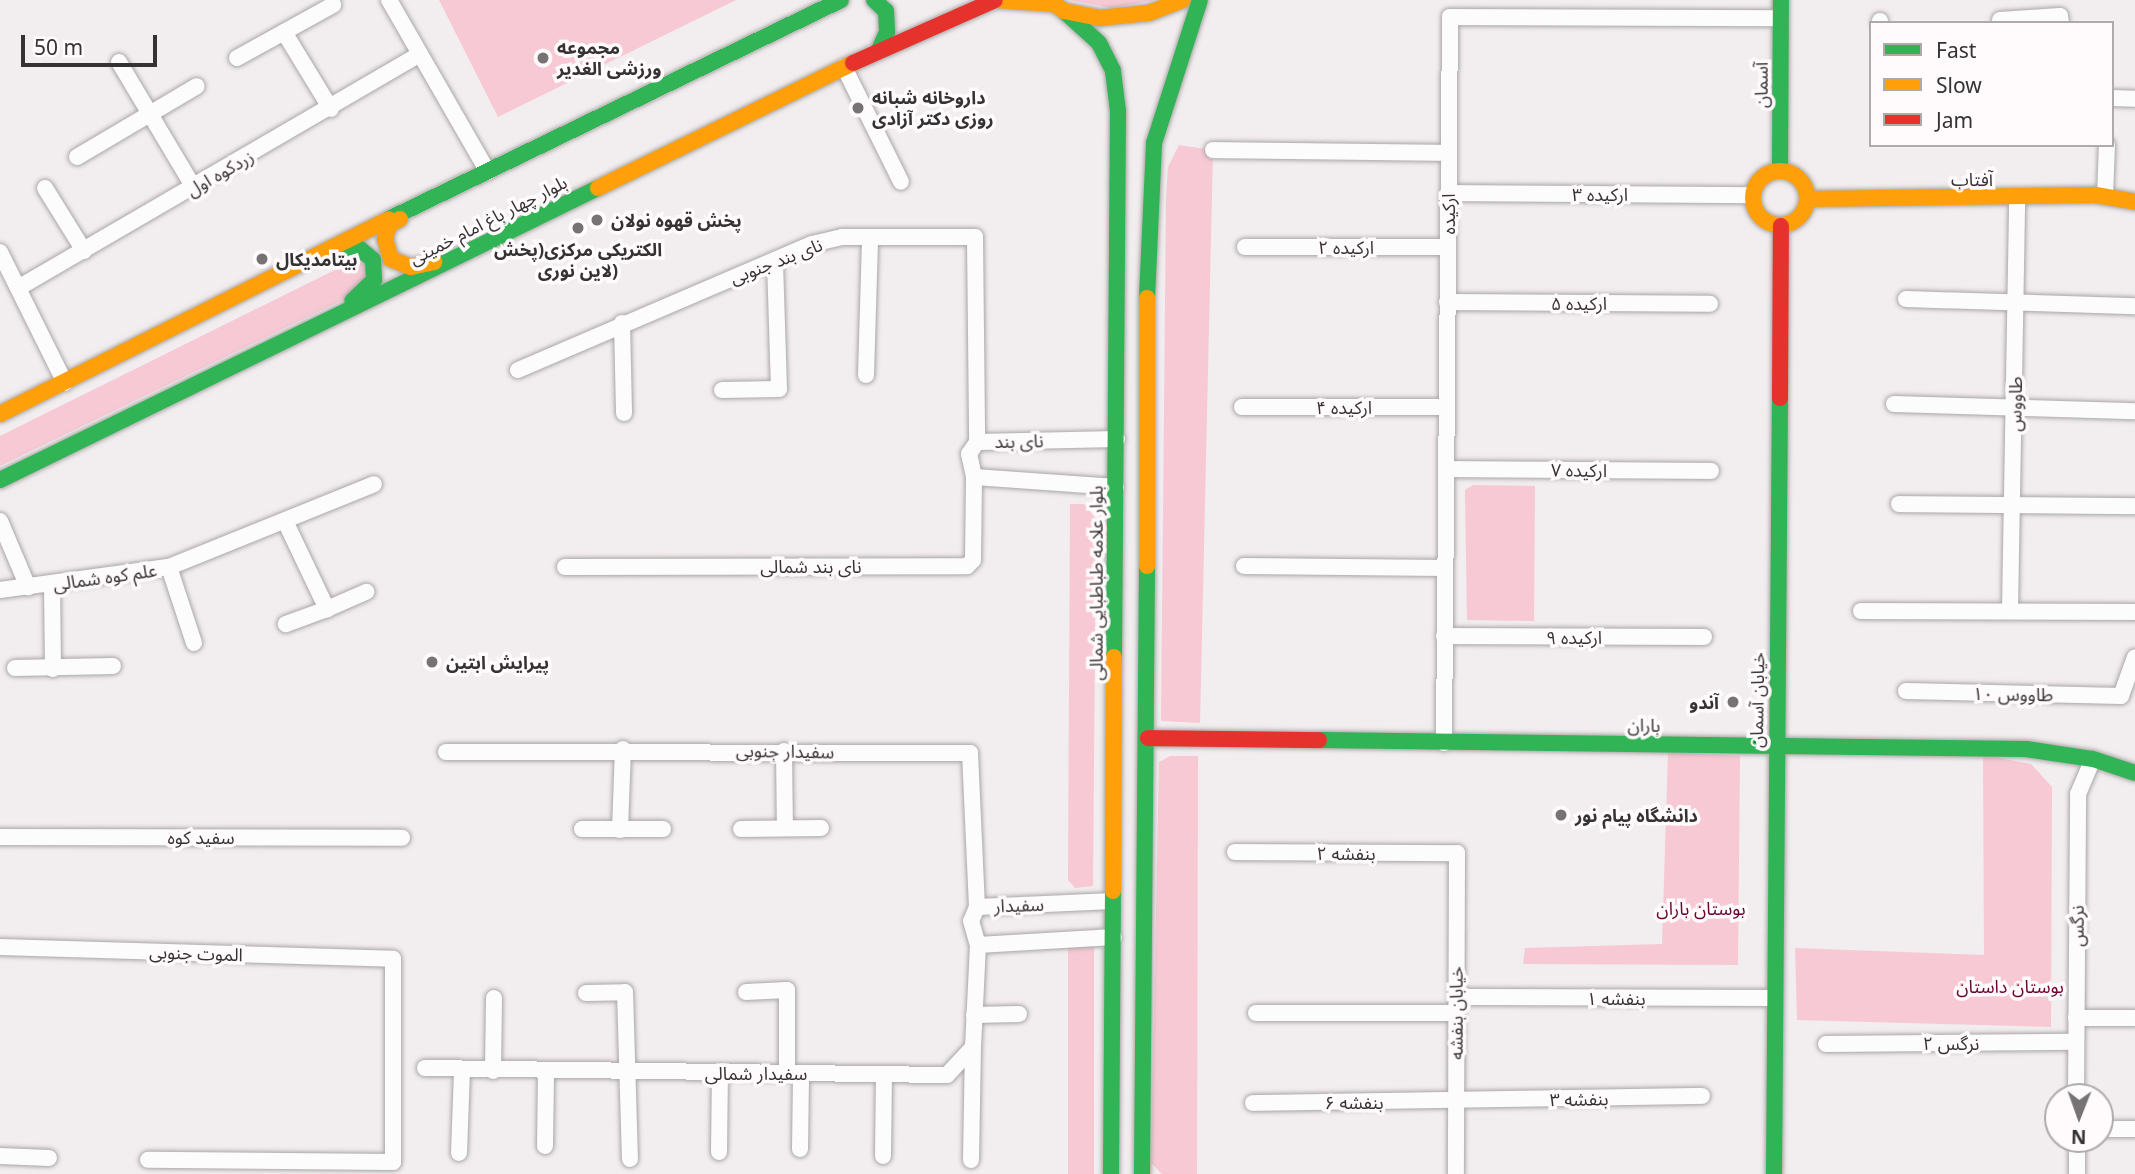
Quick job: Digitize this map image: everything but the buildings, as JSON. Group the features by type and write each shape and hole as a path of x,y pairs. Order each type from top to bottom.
{"main road":[{"path":"0,414 288,268 841,0"},
{"path":"874,0 886,11 887,32 879,50"},
{"name":"بلوار چهار باغ امام خمینی","path":"0,480 879,50 995,0 1056,5 1127,18 1183,0"},
{"path":"1142,1174 1148,738 1145,379 1151,178 1154,144 1170,84 1200,0"},
{"name":"آسمان","path":"1780,170 1781,0"},
{"name":"بلوار علامه طباطبایی شمالی","path":"1056,5 1099,43 1113,71 1118,111 1111,1174"},
{"path":"1780,170 1795,174 1805,186 1808,199 1803,214 1781,226 1762,219 1752,195 1766,174 1780,170"},
{"path":"439,195 389,225 386,251 398,265 411,267 466,254"},
{"name":"آفتاب","path":"1808,199 2105,197 2135,202"},
{"name":"خیابان آسمان","path":"1774,1174 1781,226"},
{"path":"288,268 341,245 367,252 376,270 374,280 330,318"},
{"name":"باران","path":"1148,738 2026,749 2094,759 2135,774"}],"street":[{"path":"389,0 488,172"},
{"path":"237,58 333,5"},
{"path":"2000,20 2060,16 2061,21"},
{"name":"ارکیده","path":"1444,743 1450,17 1780,18"},
{"path":"284,32 331,109"},
{"name":"زردکوه اول","path":"18,288 331,109 420,54"},
{"path":"119,62 194,188"},
{"path":"844,67 901,183"},
{"path":"77,157 197,86"},
{"path":"2114,98 2135,99"},
{"path":"2105,197 2107,147"},
{"path":"1213,150 1449,153"},
{"path":"45,188 84,251"},
{"name":"ارکیده ۳","path":"1448,193 1752,195"},
{"name":"طاووس","path":"2010,610 2016,407 2017,198"},
{"name":"نای بند جنوبی","path":"518,370 622,323 775,260 842,237 975,237 977,442"},
{"path":"866,375 870,238"},
{"name":"ارکیده ۲","path":"1245,247 1448,247"},
{"path":"0,252 65,383"},
{"path":"722,390 779,389 775,260"},
{"path":"1906,299 2135,306"},
{"name":"ارکیده ۵","path":"1447,302 1710,304"},
{"path":"622,323 624,413"},
{"path":"1894,404 2135,411"},
{"name":"ارکیده ۴","path":"1242,407 1447,407"},
{"name":"نای بند","path":"974,477 969,454 977,442 1117,439"},
{"name":"ارکیده ۷","path":"1446,468 1711,471"},
{"path":"974,477 1116,487"},
{"name":"نای بند شمالی","path":"565,566 967,566 973,560 974,477"},
{"name":"علم کوه شمالی","path":"0,590 169,567 374,484"},
{"path":"1899,504 2135,506"},
{"path":"0,521 28,587"},
{"path":"285,521 327,609"},
{"path":"1244,566 1445,568"},
{"path":"169,567 194,643"},
{"path":"52,585 52,669"},
{"path":"286,624 366,592"},
{"path":"1861,611 2135,612"},
{"name":"ارکیده ۹","path":"1444,636 1704,637"},
{"name":"طاووس ۱۰","path":"1906,691 2121,696 2135,657"},
{"path":"15,668 113,666"},
{"path":"620,830 623,749"},
{"name":"سفیدار جنوبی","path":"446,752 623,749 970,753 976,907"},
{"path":"784,751 785,828"},
{"name":"نرگس","path":"2076,1083 2078,794 2094,759"},
{"path":"741,829 821,828"},
{"path":"582,830 663,829"},
{"name":"سفید کوه","path":"0,837 402,838"},
{"name":"بنفشه ۲","path":"1235,852 1457,853"},
{"name":"خیابان بنفشه","path":"1456,1174 1457,853"},
{"name":"سفیدار","path":"1113,901 976,907 971,929 978,945 1114,937"},
{"path":"971,1160 978,945"},
{"name":"الموت جنوبی","path":"0,947 393,959 393,1162 148,1160"},
{"path":"746,992 787,990 800,1149"},
{"path":"586,993 625,992 630,1072 630,1158"},
{"path":"493,1071 494,998"},
{"name":"بنفشه ۱","path":"1256,1013 1456,1005 1775,998"},
{"path":"974,1015 1019,1014"},
{"path":"2076,1018 2135,1018"},
{"name":"نرگس ۲","path":"1826,1044 2076,1042"},
{"name":"سفیدار شمالی","path":"425,1068 947,1075 973,1048"},
{"path":"459,1153 462,1070"},
{"path":"545,1071 545,1146"},
{"path":"719,1152 720,1073"},
{"path":"883,1156 884,1074"},
{"name":"بنفشه ۳","path":"1456,1102 1702,1096"},
{"name":"بنفشه ۶","path":"1253,1102 1456,1102"},
{"path":"2114,1129 2135,1129"},
{"path":"2077,1153 2077,1174"},
{"path":"0,1156 49,1157"}],"green space":[{"name":"مجموعه ورزشی الغدیر","path":"439,0 736,0 498,117"},
{"path":"1069,0 1155,0 1112,8"},
{"path":"1179,145 1213,150 1200,723 1161,721 1166,199 1168,167"},
{"path":"364,263 368,270 357,293 0,466 0,436 347,264"},
{"path":"1473,485 1535,486 1534,621 1467,620 1465,490"},
{"path":"1070,504 1084,504 1096,519 1093,886 1075,888 1068,880"},
{"name":"بوستان باران","path":"1668,752 1740,756 1738,965 1523,964 1525,948 1662,944"},
{"name":"بوستان داستان","path":"1983,755 2031,764 2052,787 2051,1027 1797,1020 1795,948 1984,955"},
{"path":"1170,756 1198,756 1197,1174 1162,1174 1151,1163 1159,762"},
{"path":"1068,947 1094,947 1094,1174 1068,1174"}],"traffic: fast":[{"path":"389,219 841,0"},
{"path":"874,0 886,11 887,32 879,50"},
{"path":"1147,298 1154,143 1200,0"},
{"path":"1780,170 1781,0"},
{"path":"1064,11 1099,43 1113,71 1118,111 1114,657"},
{"path":"0,480 598,188"},
{"path":"334,248 360,249 373,260 374,280 352,301"},
{"path":"1774,1174 1780,398"},
{"path":"1142,1174 1147,566"},
{"path":"1319,740 2026,749 2093,759 2135,773"},
{"path":"1111,1174 1113,891"}],"traffic: slow":[{"path":"996,0 1054,4"},
{"path":"1049,0 1064,11 1100,18 1149,13 1183,0"},
{"path":"598,188 853,63"},
{"path":"1785,171 1795,175 1803,183 1807,198 1803,213 1795,221 1775,225 1765,221 1757,213 1753,193 1757,183 1765,175 1785,171"},
{"path":"1808,199 2096,195 2135,202"},
{"path":"0,414 389,219"},
{"path":"400,219 389,225 385,239 391,259 411,267 434,262"},
{"path":"1147,298 1147,566"},
{"path":"1113,891 1114,657"}],"traffic: jam":[{"path":"853,63 995,0"},
{"path":"1780,398 1781,226"},
{"path":"1148,738 1319,740"}],"place":[{"name":"مجموعه ورزشی الغدیر","path":"543,58"},
{"name":"داروخانه شبانه روزی دکتر آزادی","path":"858,108"},
{"name":"پخش قهوه نولان","path":"597,220"},
{"name":"الکتریکی مرکزی(پخش لاین نوری)","path":"578,228"},
{"name":"بیتامدیکال","path":"262,259"},
{"name":"پیرایش ابتین","path":"432,662"},
{"name":"آندو","path":"1733,702"},
{"name":"دانشگاه پیام نور","path":"1561,815"}]}
